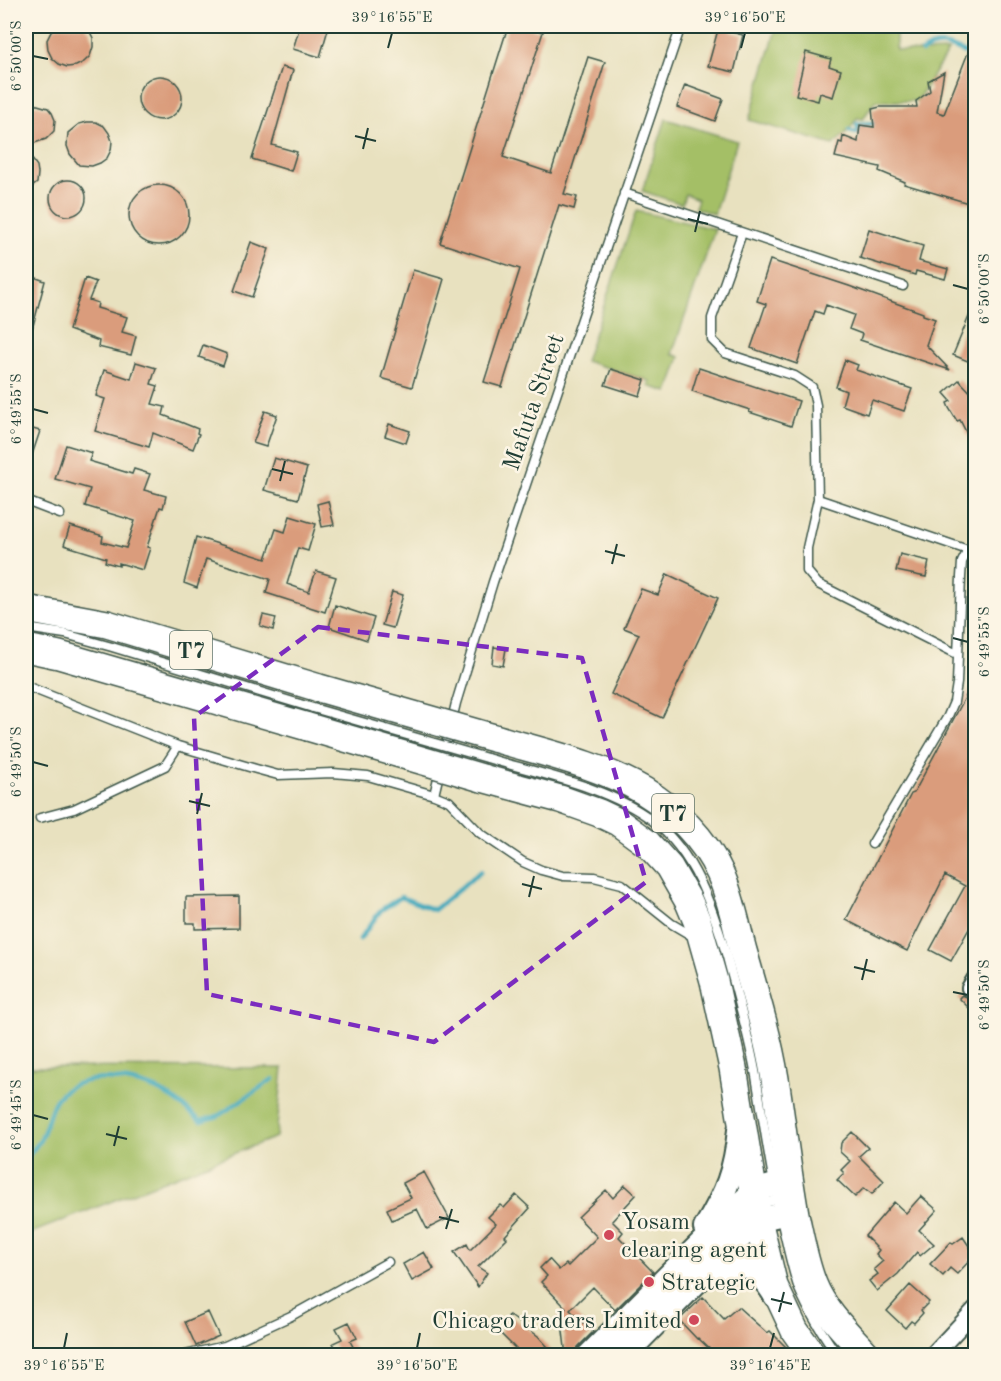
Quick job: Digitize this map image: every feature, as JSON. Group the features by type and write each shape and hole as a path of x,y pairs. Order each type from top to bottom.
{"highway":[{"name":"T7","path":"26,609 107,624 313,707 488,758"},
{"name":"T7","path":"26,648 313,707 488,758 581,763 611,774 645,792 673,812 690,828 708,851 720,873 734,984 755,1072 773,1201 804,1256 814,1286 834,1318 868,1356"},
{"path":"488,758 560,799 618,822 641,838 669,867 689,902 704,943 734,984 755,1072 740,1114 773,1201 774,1286 790,1320 813,1356"}],"main road":[{"path":"689,1255 716,1210 730,1181 737,1149 740,1114"},
{"path":"588,1356 689,1255 773,1201"},
{"path":"624,1356 773,1201"},
{"path":"699,1280 725,1267 741,1265 754,1269 764,1279 790,1320"}],"street":[{"path":"932,1356 975,1309"}],"lane":[{"name":"Mafuta Street","path":"434,795 456,703 493,582 681,26"},
{"path":"624,193 903,286"},
{"path":"742,232 712,318 712,340 725,353 795,376 812,387 816,405 818,499 807,548 807,572 818,584 957,654"},
{"path":"818,499 971,550 962,562 957,682 954,702 948,716 872,844"},
{"path":"26,501 60,514"},
{"path":"26,628 75,637 313,707"},
{"path":"26,686 178,746 278,775 333,773 368,776 434,795 449,801 480,833 523,862 563,876 594,877 622,884 672,924 704,943"},
{"path":"40,818 74,809 165,766 178,746"},
{"path":"605,1356 773,1201 799,1289 815,1322 838,1356"},
{"path":"180,1356 225,1346 291,1316 388,1262"}],"highlighted area":[{"path":"318,627 582,658 646,882 434,1042 207,994 194,717"}],"green space":[{"path":"777,26 896,26 896,50 948,51 917,101 875,101 863,119 857,118 849,130 833,145 749,120"},
{"path":"666,119 737,141 714,214 695,208 698,199 685,194 682,204 642,191"},
{"path":"636,211 715,229 672,354 680,357 668,392 648,386 650,381 585,361"},
{"path":"26,1067 283,1068 276,1137 26,1235"}],"building":[{"path":"57,26 84,26 89,30 93,38 93,47 90,56 84,62 67,67 52,58 47,40"},
{"path":"300,26 329,26 320,57 293,49"},
{"path":"508,26 523,26 543,32 503,157 551,173 588,57 605,62 564,194 577,197 574,209 559,205 502,387 484,382 520,269 440,243"},
{"path":"719,26 733,26 731,32 743,35 734,72 708,66"},
{"path":"975,35 975,205 904,184 905,182 879,171 880,167 835,157 843,136 858,142 860,125 874,127 872,109 917,107 916,101 930,91 928,81 944,72 937,112 944,114"},
{"path":"806,52 831,59 829,66 841,70 833,97 820,93 818,101 796,95"},
{"path":"282,67 293,70 272,145 297,152 291,171 252,159"},
{"path":"160,76 176,82 182,98 176,114 160,120 144,114 138,98 144,82"},
{"path":"685,85 723,99 715,121 677,107"},
{"path":"34,104 48,108 52,113 55,120 54,131 46,139 26,146 26,107"},
{"path":"96,122 104,126 112,141 107,158 92,166 79,165 67,146 68,133 79,124"},
{"path":"26,151 37,166 38,173 37,183 26,191"},
{"path":"68,180 81,185 86,198 81,211 68,216 55,211 50,198 55,185"},
{"path":"153,185 165,185 176,190 184,198 189,215 187,227 176,240 165,245 153,245 142,240 134,232 129,221 129,209 134,198 142,190"},
{"path":"869,229 923,246 919,261 948,269 945,279 916,271 915,275 860,258"},
{"path":"251,242 269,249 252,297 234,291"},
{"path":"770,260 849,286 935,319 926,345 950,370 860,340 862,334 849,329 854,315 826,305 823,314 815,311 797,364 751,348 766,304 757,301"},
{"path":"413,270 444,279 412,387 381,378"},
{"path":"31,276 45,281 30,337 26,336 26,292"},
{"path":"85,278 96,282 89,300 98,303 97,308 127,317 122,332 136,336 131,355 98,347 99,341 69,330"},
{"path":"975,302 975,364 953,355"},
{"path":"203,345 227,354 223,366 199,357"},
{"path":"845,360 858,365 856,370 912,389 904,411 872,400 867,414 842,405 846,391 836,387"},
{"path":"136,362 156,368 151,384 158,386 152,404 165,407 163,415 198,429 199,434 193,449 153,433 149,447 95,431 105,399 96,396 104,370 131,379"},
{"path":"699,368 799,401 791,426 692,391"},
{"path":"611,369 645,380 640,396 605,385"},
{"path":"959,380 975,397 975,450 960,420 957,421 949,408 947,403 951,401 944,393"},
{"path":"265,411 277,415 266,447 253,443"},
{"path":"389,424 410,431 406,443 385,436"},
{"path":"26,427 40,431 28,467 26,467"},
{"path":"66,445 92,453 89,461 132,474 134,469 150,474 144,490 166,496 147,547 150,548 143,570 119,563 119,566 105,562 106,558 64,545 70,526 103,536 102,542 126,548 135,521 85,506 90,489 55,479"},
{"path":"274,458 307,468 298,499 264,490"},
{"path":"328,501 334,525 322,527 317,504"},
{"path":"290,516 316,524 308,551 298,548 287,584 309,592 316,571 336,577 325,612 266,593 270,579 206,559 197,588 184,583 196,537 266,559 276,529 285,532"},
{"path":"900,554 929,561 926,577 896,571"},
{"path":"667,574 718,598 662,718 611,694 639,634 624,628 641,589 658,595"},
{"path":"392,592 403,595 393,628 382,625"},
{"path":"335,605 374,618 367,640 329,627"},
{"path":"263,615 276,618 273,630 260,626"},
{"path":"494,647 506,649 503,666 492,664"},
{"path":"975,679 975,918 951,961 930,950 965,886 945,875 907,951 846,920 911,794 914,793"},
{"path":"239,896 239,928 195,929 195,923 186,923 186,897"},
{"path":"962,995 975,998 975,1014 959,998"},
{"path":"852,1132 868,1148 859,1156 884,1181 872,1194 864,1188 855,1197 837,1180 844,1173 841,1170 850,1161 840,1152 841,1143"},
{"path":"424,1172 449,1218 427,1229 417,1209 392,1220 387,1209 411,1198 403,1183"},
{"path":"625,1185 636,1195 612,1221 623,1232 619,1237 653,1272 615,1310 593,1287 570,1310 593,1332 578,1347 575,1356 566,1356 562,1323 557,1317 566,1308 541,1282 547,1276 540,1268 549,1259 559,1270 566,1264 568,1266 597,1237 578,1217 606,1190 613,1198"},
{"path":"516,1195 530,1208 505,1236 507,1238 478,1267 487,1273 478,1287 454,1252 467,1244 470,1250 496,1224 488,1217 500,1205 504,1208"},
{"path":"921,1196 937,1210 919,1230 934,1244 920,1256 917,1252 898,1274 877,1291 869,1281 878,1274 874,1269 883,1261 876,1254 879,1250 865,1236 894,1202 906,1213"},
{"path":"963,1237 975,1255 957,1274 950,1268 943,1276 930,1264 951,1242 953,1244"},
{"path":"424,1252 434,1269 412,1281 403,1264"},
{"path":"910,1285 929,1302 921,1310 923,1313 914,1323 911,1321 905,1328 887,1311"},
{"path":"703,1297 724,1319 738,1307 767,1333 770,1331 789,1350 784,1356 776,1356 770,1350 765,1356 717,1356 679,1320"},
{"path":"208,1312 219,1336 196,1346 185,1322"},
{"path":"509,1315 538,1336 556,1356 523,1356 500,1333"},
{"path":"349,1322 357,1338 350,1341 358,1356 340,1356 333,1343 342,1339 336,1328"}],"waterway":[{"path":"922,52 942,45 955,48 976,58"},
{"path":"849,130 860,134 857,124 879,123"},
{"path":"360,939 381,910 401,897 434,910 481,871"},
{"path":"26,1159 41,1139 55,1101 63,1092 86,1081 113,1079 150,1087 171,1097 201,1121 218,1116 273,1079"}],"place":[{"name":"Yosam clearing agent","path":"609,1235"},
{"name":"Strategic","path":"649,1282"},
{"name":"Chicago traders Limited","path":"694,1320"}]}
